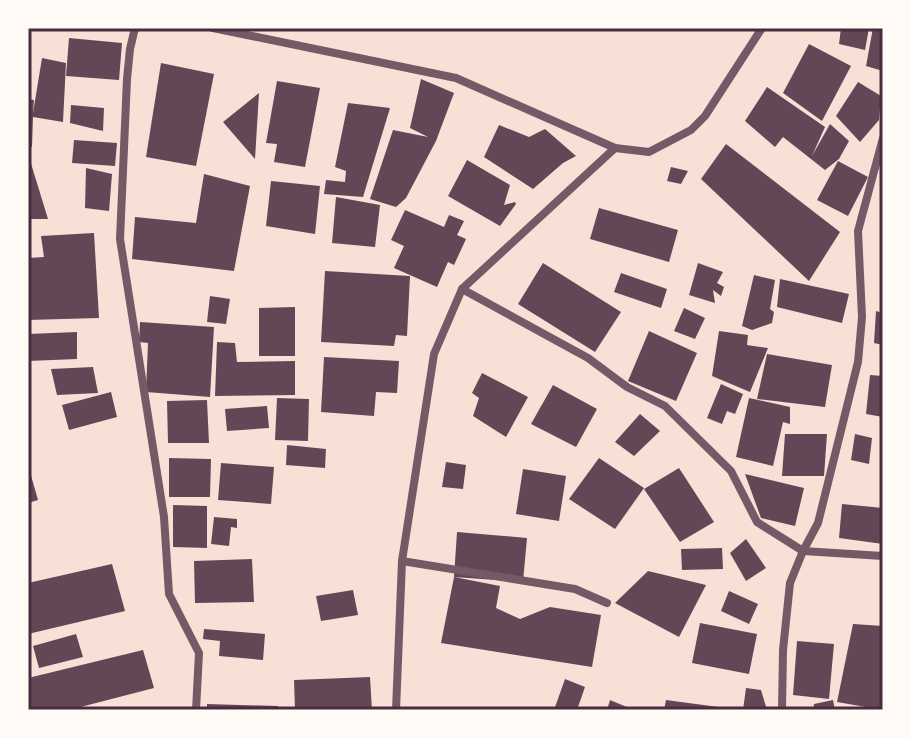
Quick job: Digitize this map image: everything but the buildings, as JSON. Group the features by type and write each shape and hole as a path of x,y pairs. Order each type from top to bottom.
{"street":[{"path":"135,28 127,79 120,239 164,517 169,594 199,653 196,710"},
{"path":"213,28 456,78 615,148 649,152 691,130 705,116 762,28"},
{"path":"782,710 783,650 790,583 818,523 858,362 862,317 858,231 883,138"},
{"path":"396,710 402,561 434,354 462,289 615,148"},
{"path":"462,289 588,358 627,387 665,406 731,471 757,522 803,551 883,556"},
{"path":"402,561 575,589 607,603"}]}
